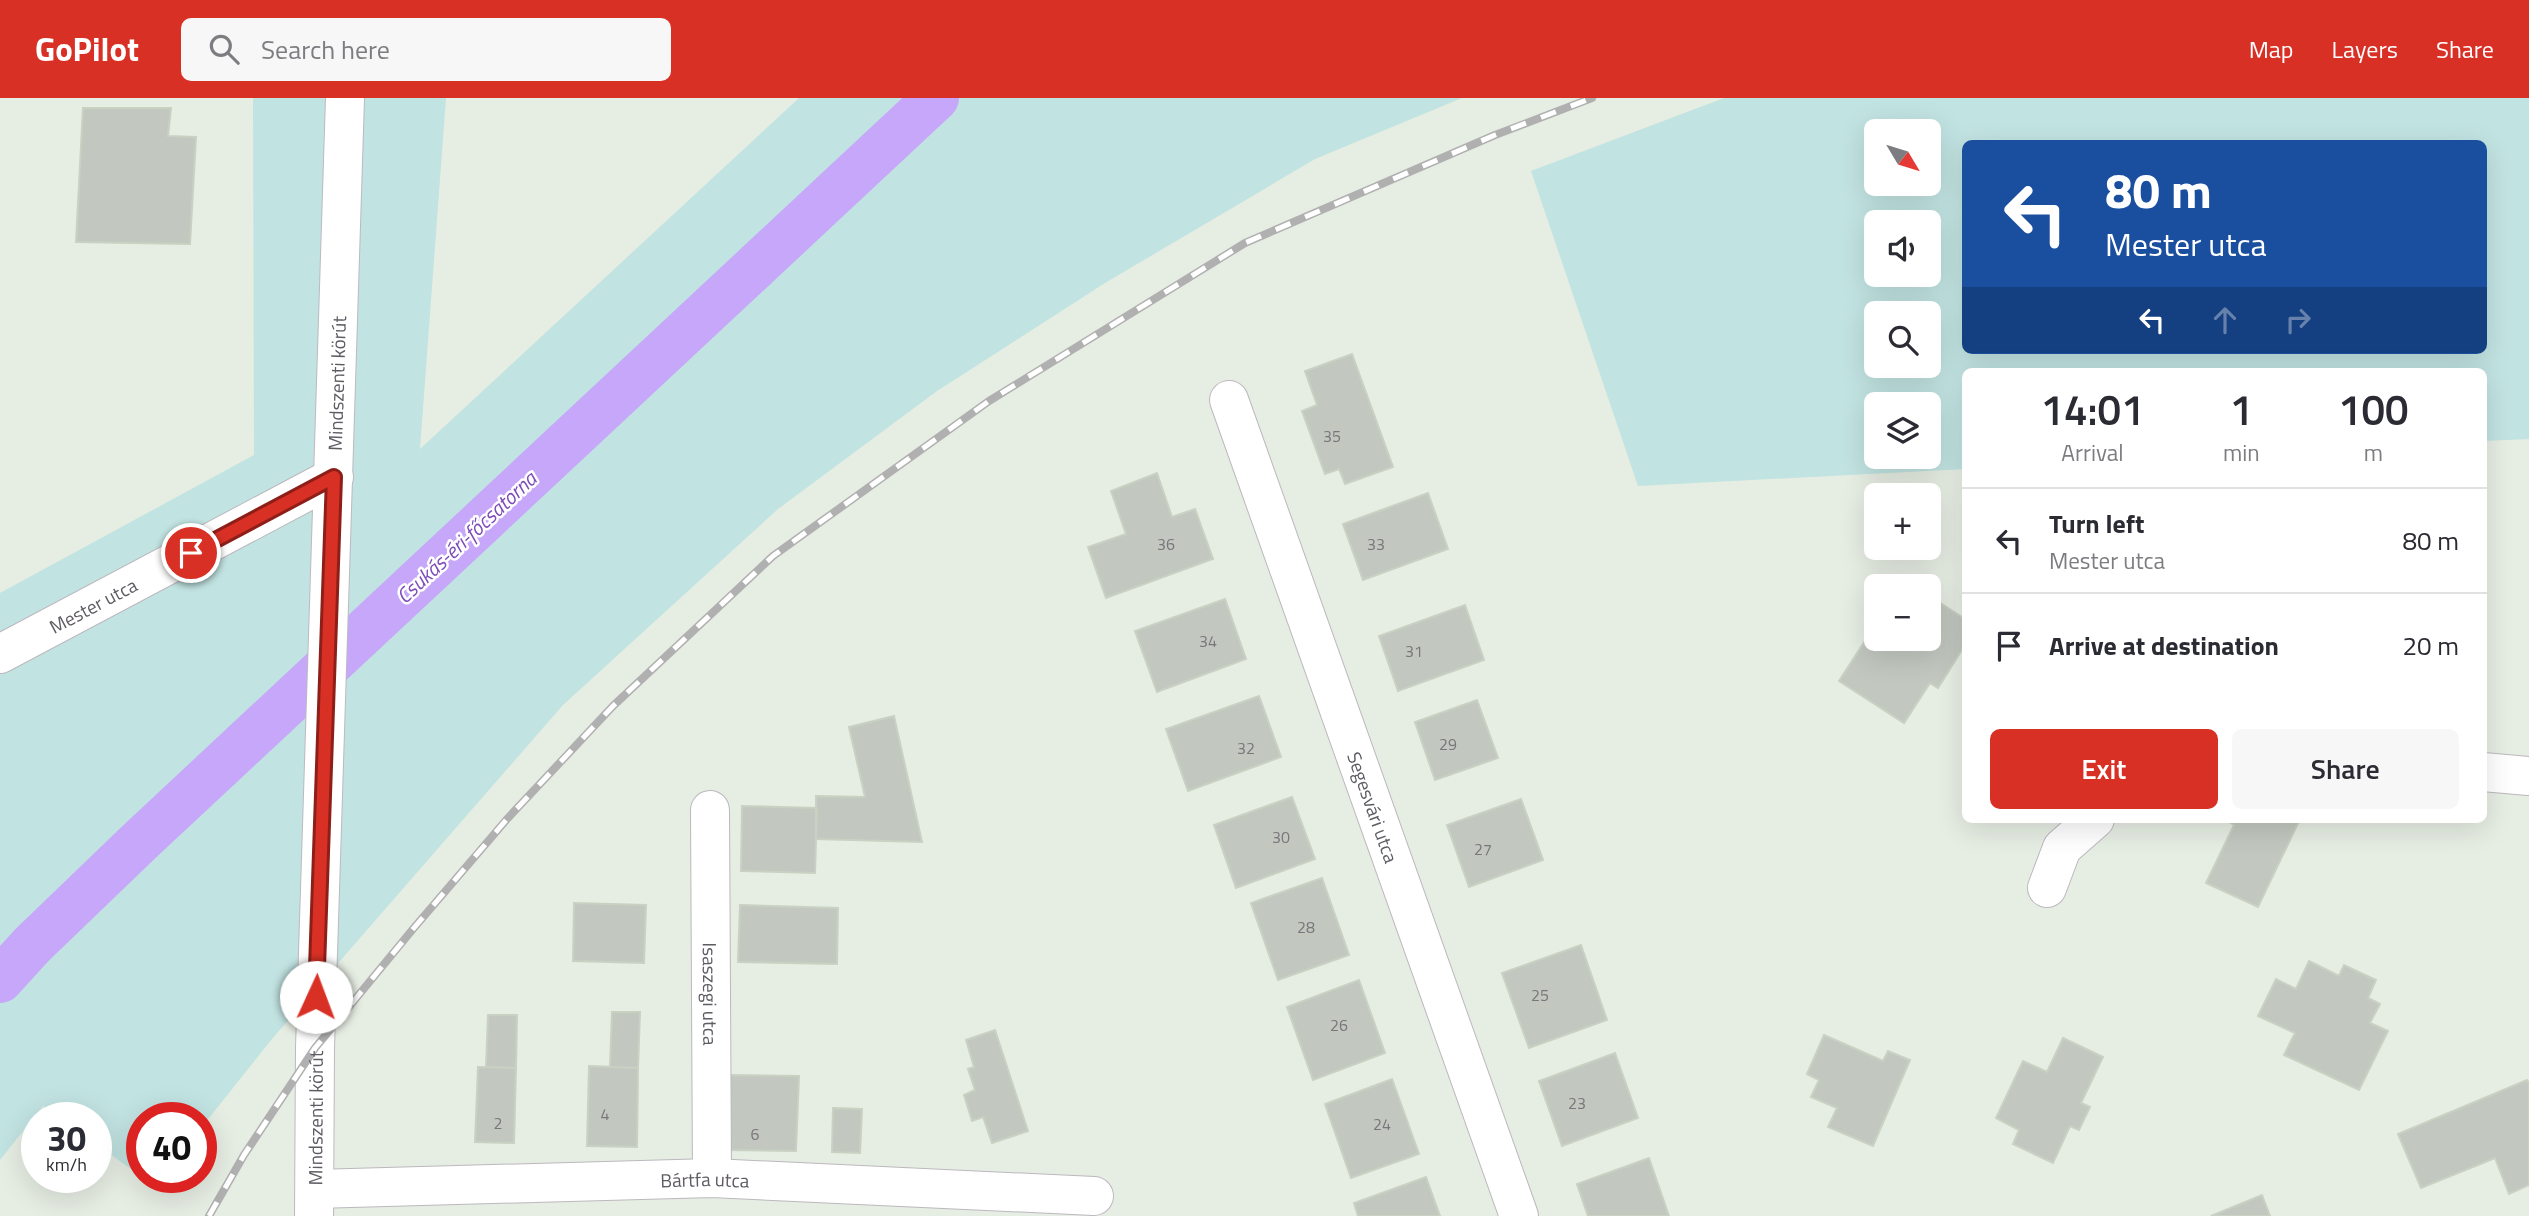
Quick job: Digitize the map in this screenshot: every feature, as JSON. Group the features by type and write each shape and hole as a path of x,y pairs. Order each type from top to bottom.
{"street":[{"name":"Mindszenti körút","path":"314,1202 315,1048 345,98"},
{"name":"Segesvári utca","path":"1229,400 1519,1216"},
{"name":"Mester utca","path":"0,654 334,477"},
{"path":"2487,772 2529,776"},
{"name":"Isaszegi utca","path":"710,810 712,1178"},
{"path":"2047,888 2062,848 2090,823"},
{"name":"Bártfa utca","path":"314,1202 712,1178 1094,1196"}],"shaded area":[{"path":"253,98 446,98 420,449 799,98 1462,98 1315,159 1105,283 937,391 778,509 563,705 272,1039 217,1108 217,1102 126,1102 126,1166 112,1155 112,1102 21,1102 21,1134 0,1160 0,593 254,455"},
{"path":"1724,98 2529,98 2529,439 2487,441 2487,368 1962,368 1962,469 1638,486 1531,171"}],"building":[{"path":"83,108 171,108 168,136 196,137 190,244 76,242"},
{"path":"1352,354 1393,467 1345,484 1339,469 1325,474 1302,411 1317,405 1305,371"},
{"path":"1157,473 1172,517 1195,509 1213,559 1106,598 1088,547 1126,534 1111,491"},
{"path":"1428,493 1448,549 1363,580 1343,524"},
{"path":"1225,599 1246,659 1157,692 1135,631"},
{"path":"1941,603 1962,617 1962,650 1938,688 1930,683 1904,723 1839,681 1864,642 1864,651 1941,651"},
{"path":"1465,605 1484,660 1398,691 1379,636"},
{"path":"1259,696 1281,757 1188,791 1166,729"},
{"path":"1477,700 1498,758 1435,780 1415,722"},
{"path":"894,716 922,842 816,839 816,796 865,797 849,727"},
{"path":"1292,797 1315,859 1236,888 1214,825"},
{"path":"1521,799 1543,860 1469,887 1447,825"},
{"path":"742,806 817,808 815,873 741,871"},
{"path":"2231,823 2298,823 2258,907 2206,883 2234,825"},
{"path":"1322,878 1349,955 1278,980 1251,903"},
{"path":"574,903 646,905 644,963 573,961"},
{"path":"740,905 838,908 837,964 738,962"},
{"path":"1581,945 1607,1020 1529,1048 1502,973"},
{"path":"2309,961 2339,976 2344,965 2376,980 2368,998 2380,1004 2370,1023 2388,1031 2359,1090 2284,1055 2295,1033 2258,1016 2276,979 2296,989"},
{"path":"1359,980 1385,1053 1313,1080 1287,1007"},
{"path":"612,1012 640,1012 638,1068 610,1067"},
{"path":"488,1015 517,1015 516,1068 486,1067"},
{"path":"995,1030 1028,1131 992,1143 983,1117 972,1121 964,1095 975,1090 968,1069 974,1067 966,1040"},
{"path":"1824,1035 1883,1061 1888,1051 1910,1060 1873,1146 1828,1127 1837,1108 1811,1097 1819,1080 1807,1074"},
{"path":"2063,1038 2103,1057 2081,1103 2090,1107 2079,1130 2070,1126 2053,1163 2013,1144 2019,1130 1996,1118 2023,1061 2047,1072"},
{"path":"1615,1053 1638,1118 1562,1146 1539,1081"},
{"path":"589,1066 638,1068 637,1147 587,1146"},
{"path":"478,1067 516,1068 514,1143 475,1142"},
{"path":"730,1075 799,1076 796,1151 728,1150"},
{"path":"1392,1079 1419,1154 1351,1178 1325,1104"},
{"path":"2527,1080 2529,1185 2509,1194 2495,1158 2421,1188 2398,1134"},
{"path":"833,1108 862,1109 860,1153 832,1152"},
{"path":"1649,1158 1669,1216 1588,1216 1577,1184"},
{"path":"1426,1177 1440,1216 1358,1216 1354,1203"},
{"path":"2262,1195 2270,1216 2211,1216"}],"waterway":[{"name":"Csukás-éri-főcsatorna","path":"0,980 32,945 139,842 936,98"}],"railway":[{"path":"209,1216 244,1155 315,1048 413,929 507,819 613,706 773,556 989,401 1245,243 1495,135 1592,98"}],"route":[{"path":"191,553 334,477 316,997"}]}
